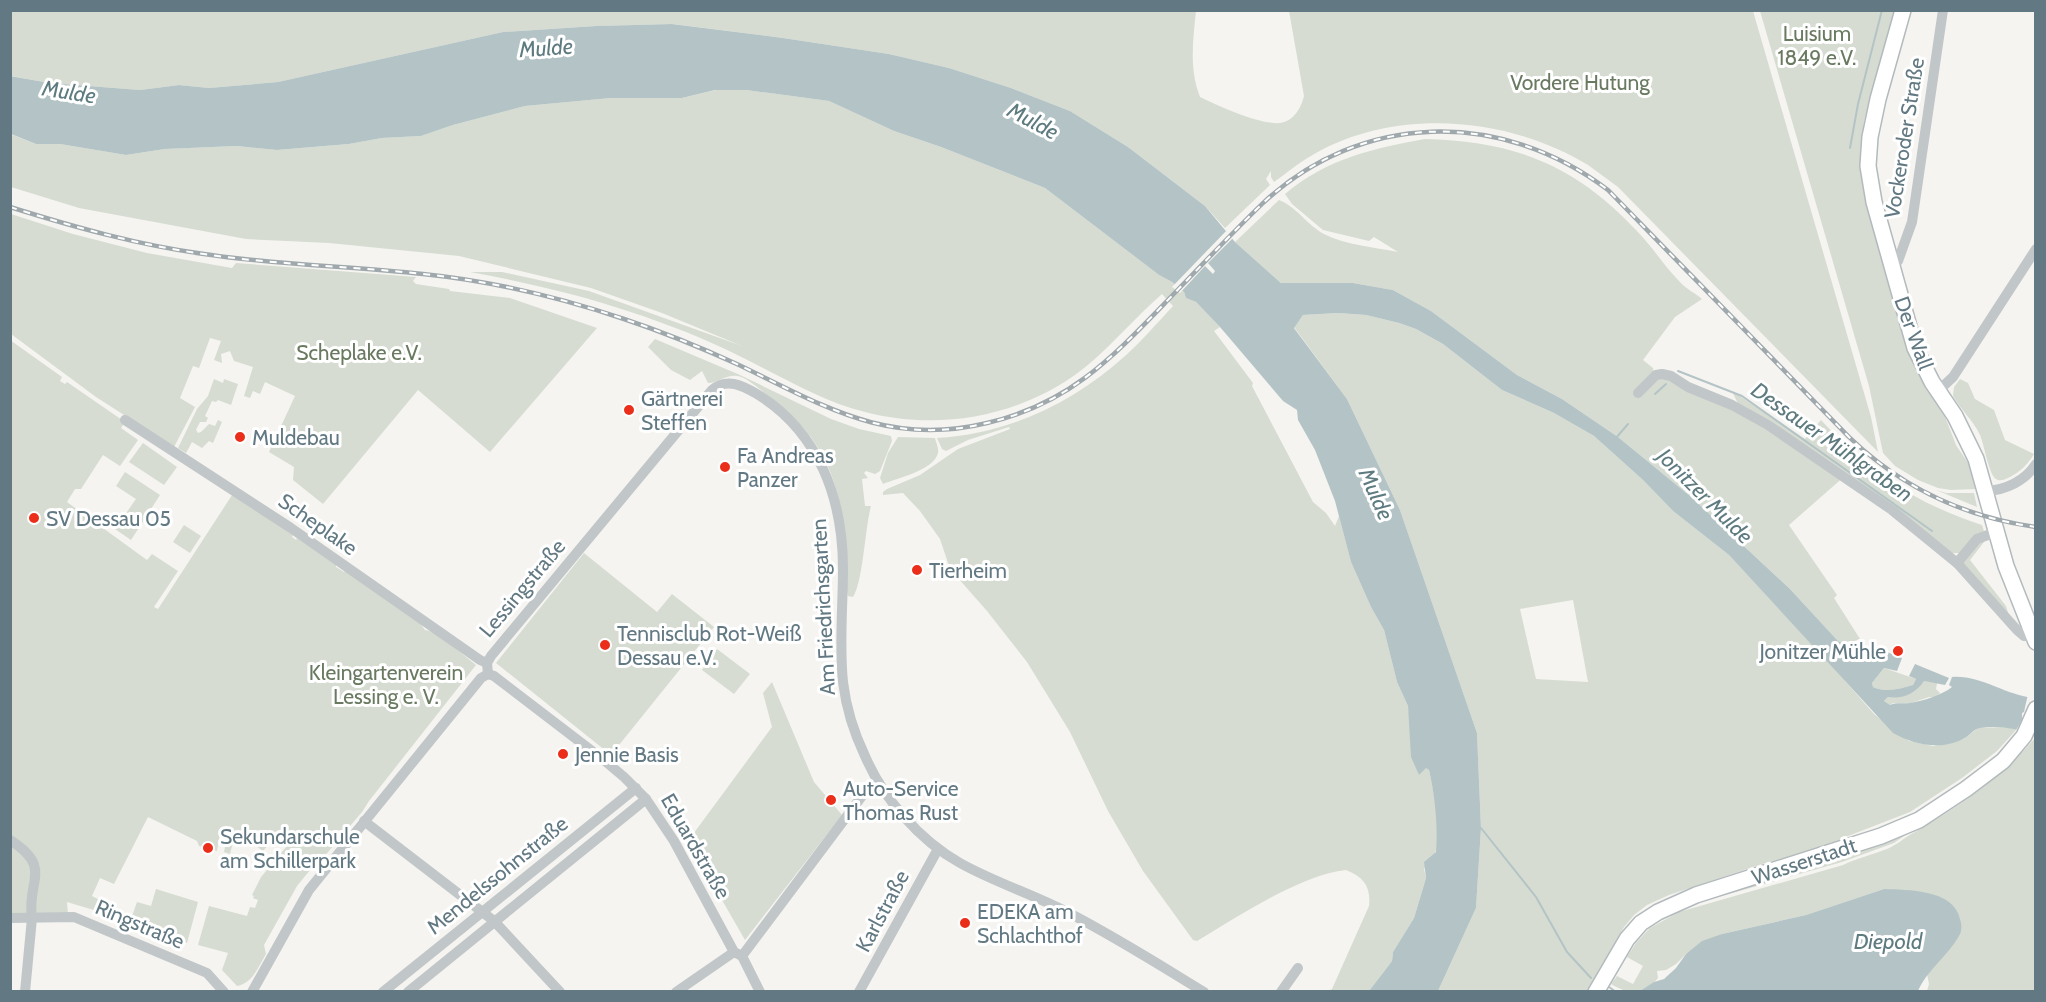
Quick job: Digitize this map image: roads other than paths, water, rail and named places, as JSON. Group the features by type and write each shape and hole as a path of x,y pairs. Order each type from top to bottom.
{"main road":[{"name":"Der Wall","path":"1903,10 1878,99 1869,149 1874,202 1915,348 1971,447 1986,491 2006,566 2035,639"},
{"name":"Wasserstadt","path":"1596,992 1627,939 1641,923 1658,912 1696,895 1881,836 1918,820 1987,774 2010,754 2024,736 2036,709"}],"street":[{"name":"Vockeroder Straße","path":"1891,266 1898,261 1912,222 1943,10"},
{"path":"1938,391 1953,377 2036,249"},
{"path":"1638,393 1656,375 1667,374 1688,387 1746,412 1785,436 1892,510 1957,562 2017,630 2024,636 2035,639"},
{"name":"Am Friedrichsgarten","path":"712,390 722,383 736,384 771,404 788,418 807,439 827,476 838,508 842,540 843,682 851,719 859,743 879,783 908,820 938,849 969,868 1049,903 1099,929 1204,992"},
{"name":"Lessingstraße","path":"488,674 487,663 712,390"},
{"name":"Scheplake","path":"125,420 234,489 487,663"},
{"path":"1986,491 2000,490 2019,480 2036,464"},
{"path":"1957,562 1977,539 1996,531"},
{"path":"252,992 309,890 481,678 488,674"},
{"name":"Eduardstraße","path":"488,674 494,676 585,745 646,799 674,841 760,992"},
{"path":"676,992 738,954 862,796 879,783"},
{"name":"Mendelssohnstraße","path":"383,992 636,788"},
{"name":"Mendelssohnstraße","path":"408,992 646,799"},
{"path":"364,821 494,921 560,992"},
{"path":"10,840 27,851 35,866 36,877 30,909 32,918 25,992"},
{"name":"Karlstraße","path":"859,992 938,849"},
{"name":"Ringstraße","path":"10,918 74,917 207,973 224,992"},
{"path":"1281,992 1298,968"}],"water":[{"name":"Mulde","path":"672,24 889,54 949,68 1011,88 1070,111 1128,147 1205,206 1235,242 1281,283 1353,283 1393,290 1431,311 1517,375 1562,399 1618,437 1690,496 1790,589 1838,641 1851,647 1887,652 1902,658 1897,671 1884,668 1872,683 1873,687 1888,690 1913,685 1916,679 1909,676 1915,664 1949,678 1945,685 1924,681 1908,695 1888,697 1884,701 1890,705 1915,702 1938,695 1952,687 1949,685 1952,677 1974,679 2014,694 2035,698 2035,734 2008,728 1980,728 1956,742 1928,745 1910,741 1893,733 1729,555 1673,511 1643,480 1594,436 1554,413 1502,390 1443,344 1416,329 1366,315 1338,313 1303,315 1294,328 1347,399 1400,510 1477,733 1481,828 1476,908 1438,991 1369,991 1392,961 1393,952 1414,918 1426,878 1424,862 1436,852 1436,811 1429,770 1426,768 1419,775 1411,757 1408,706 1397,682 1384,630 1351,562 1335,501 1315,450 1298,420 1297,410 1283,401 1196,302 1186,298 1184,292 1172,282 1159,275 1045,188 894,131 829,101 746,90 715,90 682,98 611,98 525,106 421,136 277,150 237,146 165,149 126,155 60,144 36,144 11,134 10,76 50,83 140,90 179,85 209,88 278,82 503,32"},
{"name":"Diepold","path":"1884,889 1917,891 1939,897 1956,909 1960,919 1959,936 1918,991 1640,991 1664,979 1686,954 1702,941 1722,934 1806,915"}],"waterway":[{"path":"1850,148 1858,104 1882,10"},
{"name":"Dessauer Mühlgraben","path":"1678,371 1742,396 1932,531"},
{"name":"Dessauer Mühlgraben","path":"1655,394 1666,384"},
{"name":"Dessauer Mühlgraben","path":"1616,438 1628,424"},
{"path":"1481,828 1536,897 1567,952 1591,978"},
{"path":"1609,987 1616,992"}],"railway":[{"path":"10,207 106,235 179,250 259,261 423,274 525,291 599,311 697,346 829,408 858,418 887,426 918,430 951,429 1016,415 1064,392 1086,377 1126,343 1262,204 1301,173 1343,151 1387,137 1432,132 1478,134 1523,145 1566,164 1608,190 1849,437 1890,471 1912,485 1959,507 1984,516 2036,527"}],"place":[{"name":"Gärtnerei Steffen","path":"629,410"},
{"name":"Muldebau","path":"240,437"},
{"name":"Fa Andreas Panzer","path":"725,467"},
{"name":"SV Dessau 05","path":"34,518"},
{"name":"Tierheim","path":"917,570"},
{"name":"Tennisclub Rot-Weiß Dessau e.V.","path":"605,645"},
{"name":"Jonitzer Mühle","path":"1898,651"},
{"name":"Jennie Basis","path":"563,754"},
{"name":"Auto-Service Thomas Rust","path":"831,800"},
{"name":"Sekundarschule am Schillerpark","path":"208,848"},
{"name":"EDEKA am Schlachthof","path":"965,923"}],"park label":[{"name":"Luisium 1849 e.V.","path":"1817,45"},
{"name":"Vordere Hutung","path":"1580,82"},
{"name":"Scheplake e.V.","path":"359,352"},
{"name":"Kleingartenverein Lessing e. V.","path":"386,684"}],"water label":[{"name":"Jonitzer Mulde","path":"1705,496"}]}
